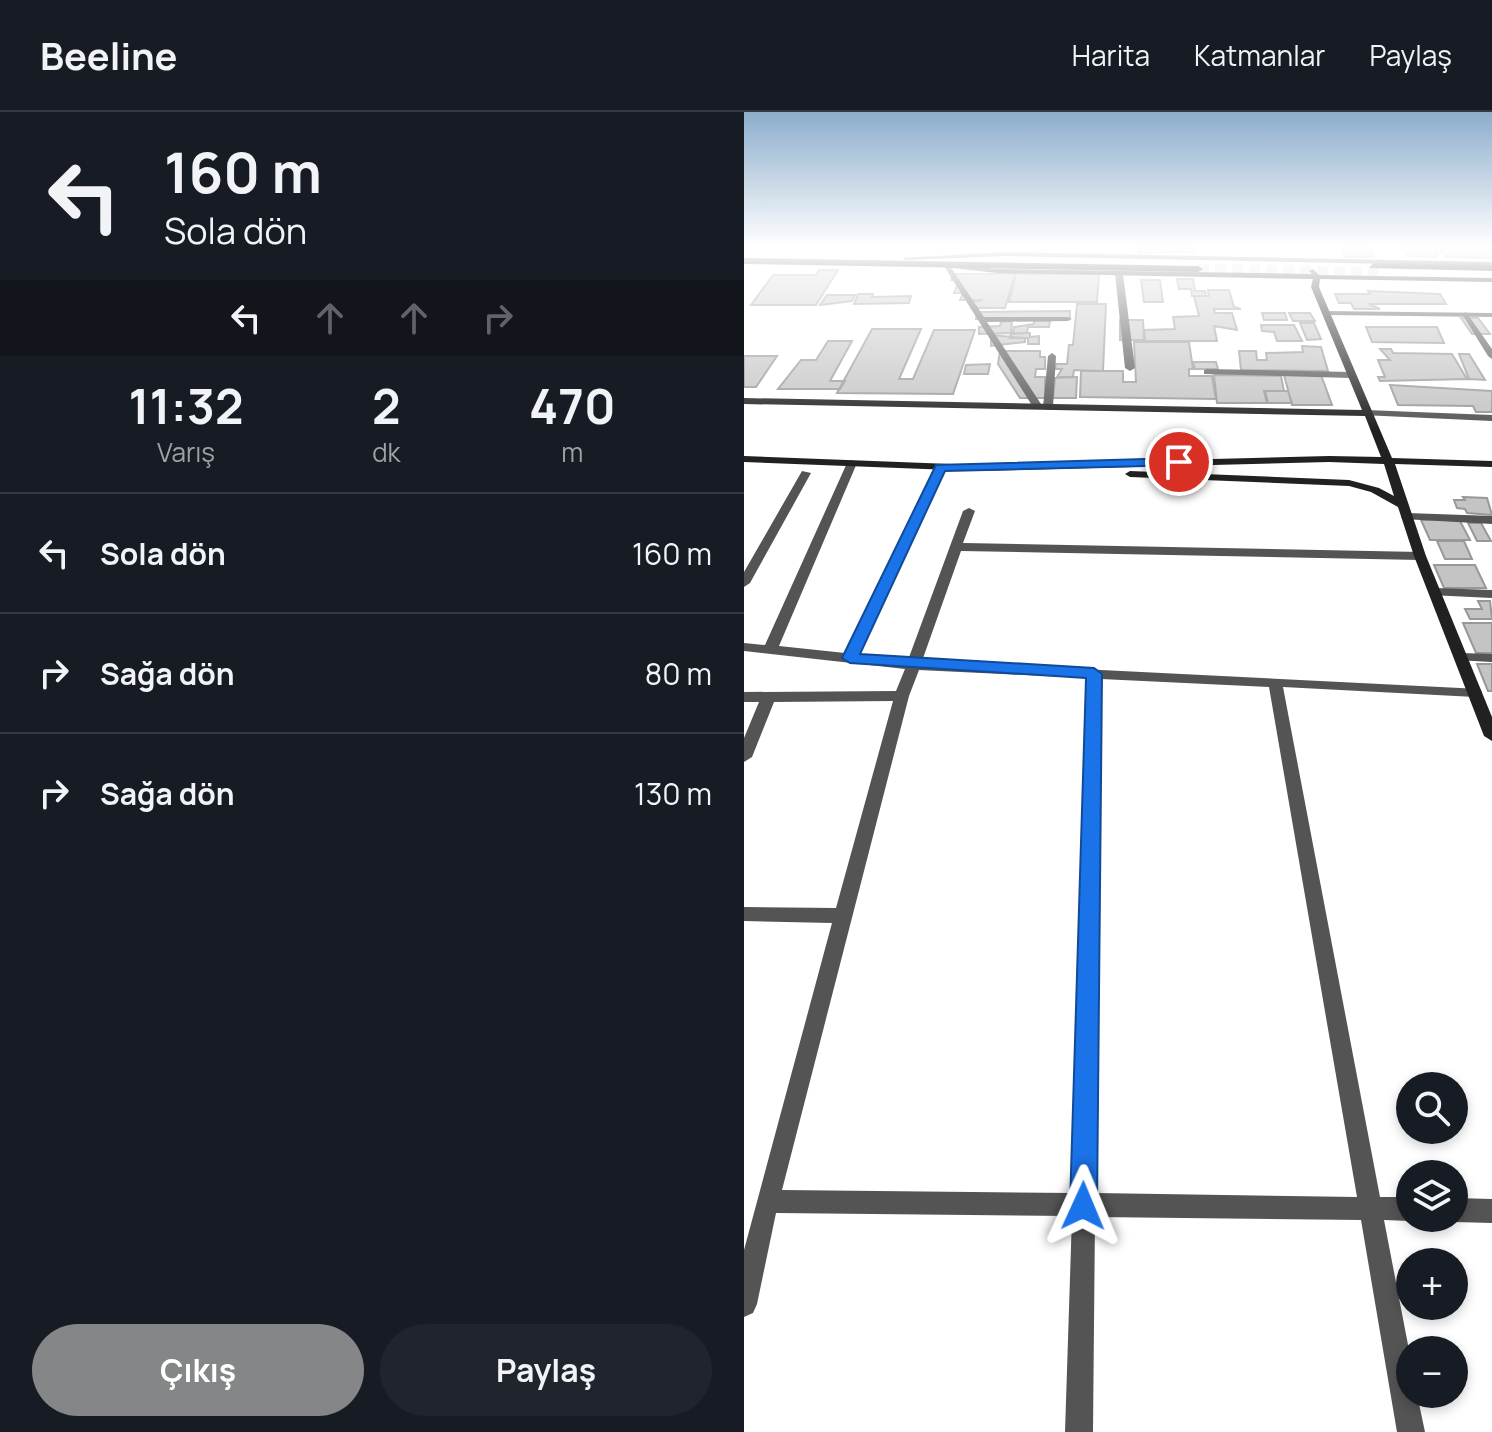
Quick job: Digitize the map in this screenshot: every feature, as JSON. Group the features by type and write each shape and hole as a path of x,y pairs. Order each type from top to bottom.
{"main road":[{"path":"1326,309 1492,736"},
{"path":"744,401 1366,413"},
{"path":"744,449 1051,459 1492,456"},
{"path":"744,459 941,468 1386,456 1492,464"},
{"path":"977,468 1349,483 1375,490 1405,511"}],"street":[{"path":"974,309 1043,407"},
{"path":"1123,309 1130,368"},
{"path":"1328,313 1492,315"},
{"path":"1466,314 1492,356"},
{"path":"981,320 1068,319"},
{"path":"1043,407 1052,356"},
{"path":"1207,372 1351,375"},
{"path":"1366,413 1492,418"},
{"path":"770,650 852,463"},
{"path":"850,658 941,468"},
{"path":"744,583 806,473"},
{"path":"745,1293 902,696 969,511"},
{"path":"1405,511 1492,520"},
{"path":"956,547 1420,556"},
{"path":"1435,592 1492,594"},
{"path":"744,647 913,665 1475,692"},
{"path":"1461,657 1492,658"},
{"path":"1079,1432 1094,674"},
{"path":"1275,682 1411,1432"},
{"path":"744,697 902,696"},
{"path":"744,757 768,697"},
{"path":"744,914 843,916"},
{"path":"767,1201 1396,1209"},
{"path":"1468,1210 1492,1211"}],"building":[{"path":"1077,309 1106,309 1103,371 1074,370 1073,377 1057,377 1062,369 1055,369 1056,364 1067,364 1069,345 1073,345"},
{"path":"1197,309 1241,309 1214,309 1215,313 1232,313 1237,330 1214,326 1217,341 1145,341 1144,330 1175,329 1173,317 1199,316"},
{"path":"1070,311 1070,318 976,319 977,312"},
{"path":"1262,313 1285,313 1287,320 1264,320"},
{"path":"1289,313 1310,313 1315,321 1293,321"},
{"path":"1461,318 1478,318 1490,334 1472,334"},
{"path":"1120,320 1143,320 1144,340 1120,340"},
{"path":"1012,321 1011,333 979,334 979,327 1000,326 1001,322"},
{"path":"1034,321 1050,321 1049,327 1028,327 1027,333 1013,333 1014,327 1034,324"},
{"path":"1300,323 1314,323 1321,339 1307,340"},
{"path":"1261,325 1294,325 1302,341 1277,341 1274,332 1262,331"},
{"path":"1366,327 1437,327 1444,343 1372,342"},
{"path":"872,329 921,329 899,379 913,379 934,330 975,330 953,394 837,393"},
{"path":"1030,333 1030,337 1039,336 1039,344 1028,344 1028,338 1010,338 1011,334"},
{"path":"991,335 1025,338 1025,342 991,346"},
{"path":"828,341 852,341 830,381 845,381 840,389 778,389 801,360 816,360"},
{"path":"1134,342 1189,342 1193,369 1189,369 1189,376 1212,376 1216,399 1080,397 1081,371 1123,371 1123,382 1136,382"},
{"path":"1302,346 1321,347 1328,371 1241,370 1239,351 1256,351 1257,360 1267,360 1266,353 1303,352"},
{"path":"1380,349 1391,349 1393,353 1452,354 1467,379 1380,381 1378,377 1385,377 1378,360 1390,360"},
{"path":"1000,351 1040,351 1040,357 1045,357 1045,369 1036,369 1035,377 1045,377 1045,398 1020,398 998,364"},
{"path":"1459,354 1469,354 1485,380 1469,379"},
{"path":"744,356 777,356 756,387 744,387"},
{"path":"1193,362 1216,362 1218,369 1195,369"},
{"path":"990,364 988,374 964,374 966,365"},
{"path":"1214,375 1281,376 1284,391 1264,391 1267,403 1217,403"},
{"path":"1284,375 1321,375 1332,405 1292,405"},
{"path":"1077,377 1076,398 1053,398 1055,378"},
{"path":"1390,385 1492,391 1492,412 1476,412 1473,406 1398,405"},
{"path":"1265,391 1288,391 1292,403 1268,403"},
{"path":"1463,497 1487,498 1492,515 1467,513 1465,509 1457,508 1454,500 1465,500"},
{"path":"1459,519 1470,540 1430,540 1421,520"},
{"path":"1468,523 1481,523 1491,541 1477,541"},
{"path":"1437,541 1464,541 1472,559 1445,559"},
{"path":"1434,565 1475,565 1486,588 1444,588"},
{"path":"1478,601 1490,601 1492,619 1470,619 1465,609 1482,609"},
{"path":"1463,623 1492,623 1492,653 1476,653"},
{"path":"1477,664 1492,664 1492,691 1488,691"}],"route":[{"path":"1083,1206 1094,674 913,665 850,658 941,468 1179,462"}]}
